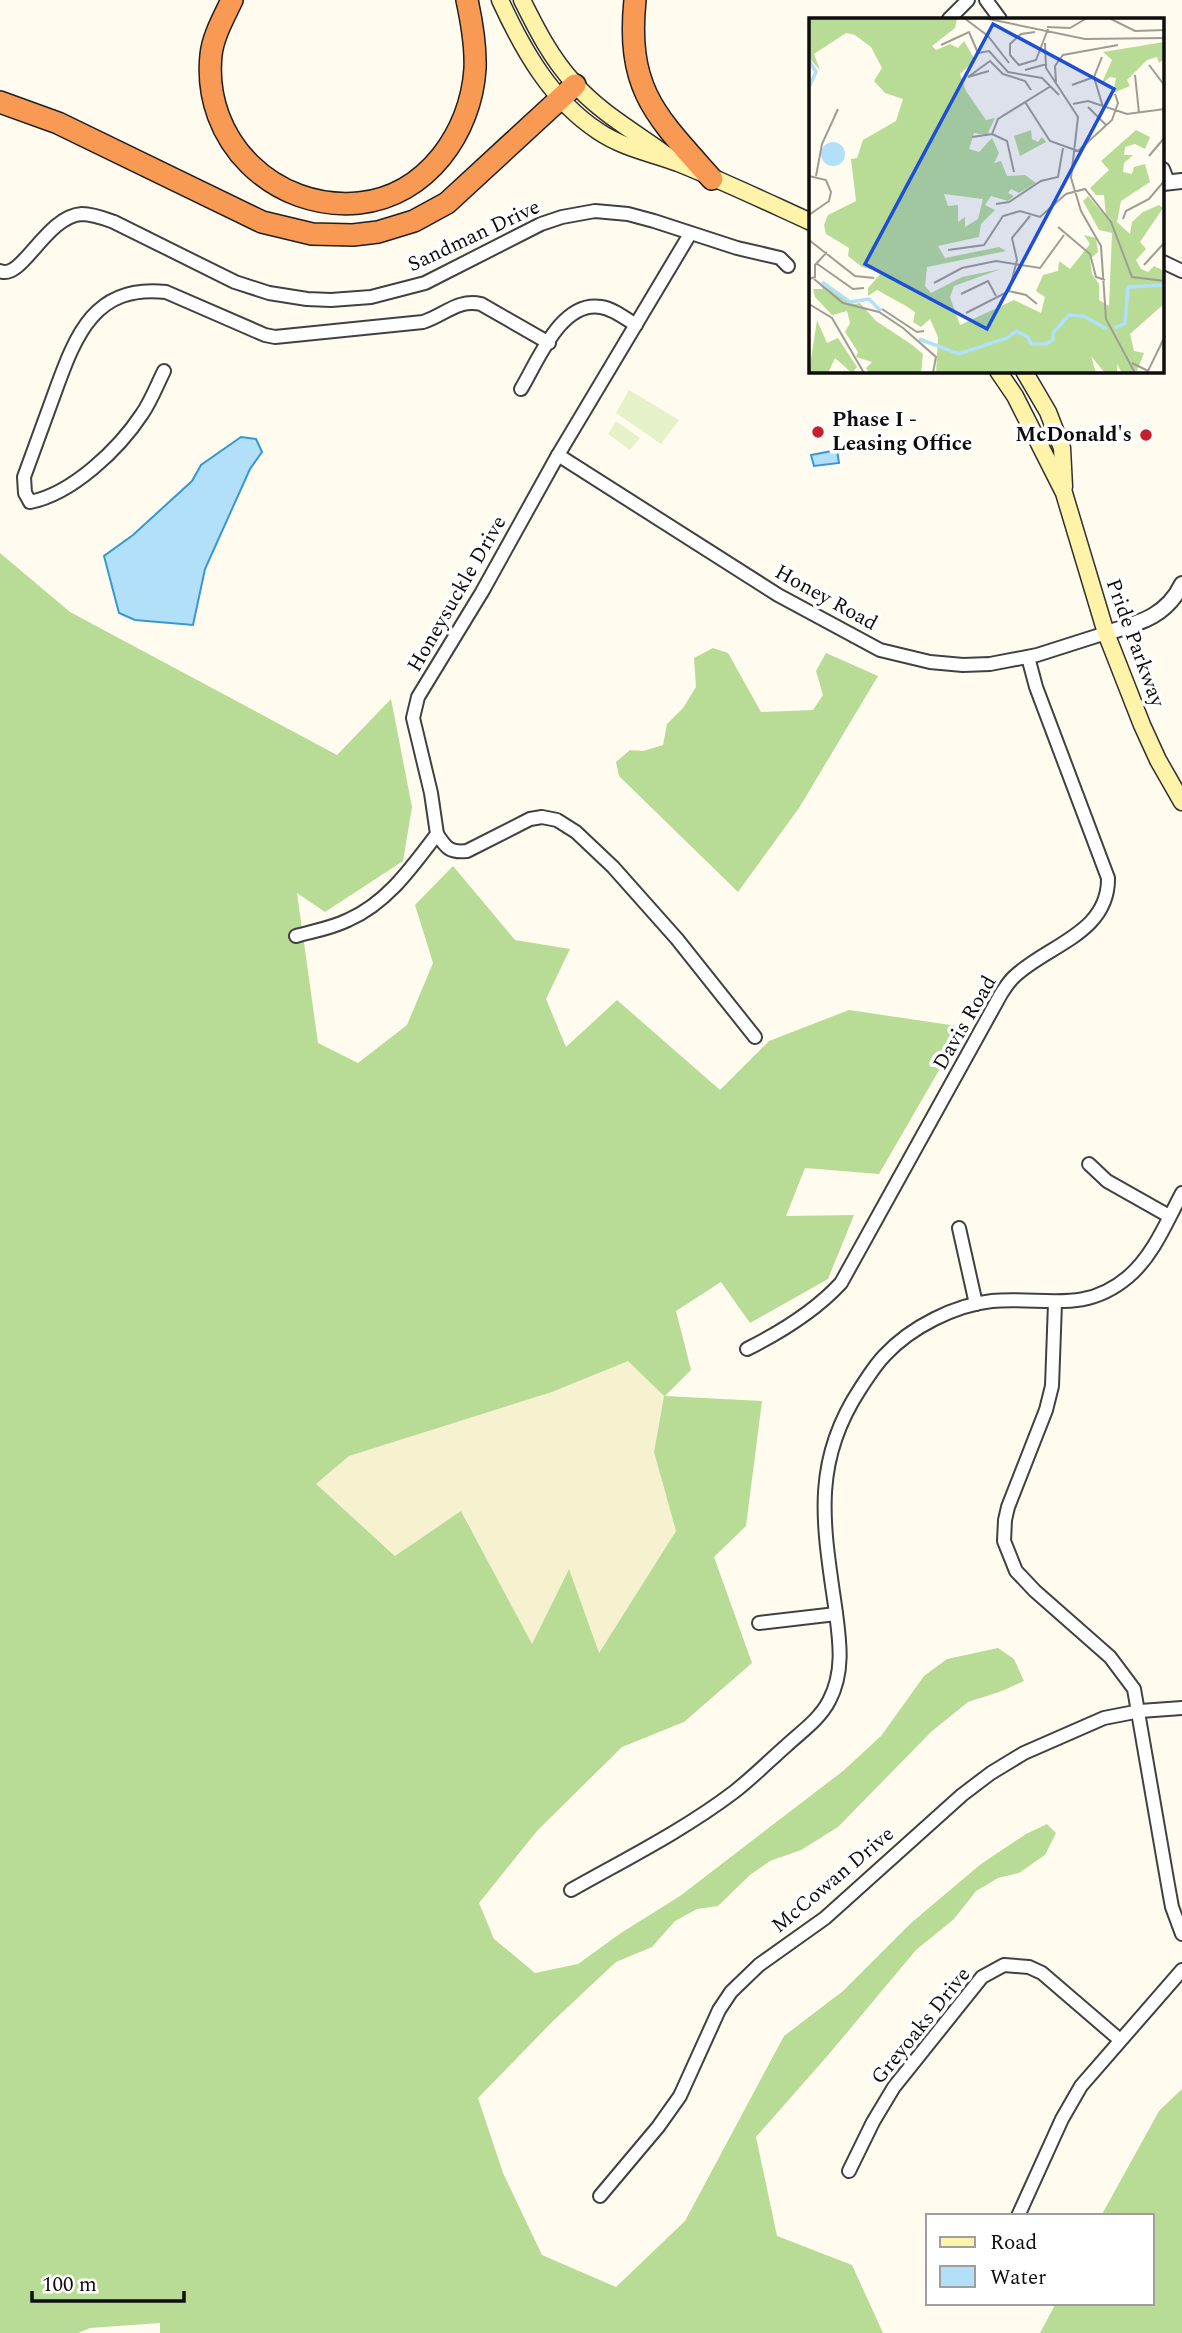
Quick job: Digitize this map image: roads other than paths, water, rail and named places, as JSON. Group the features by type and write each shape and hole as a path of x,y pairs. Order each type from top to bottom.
{"highway":[{"path":"232,0 211,53 216,108 238,154 282,188 307,199 359,203 378,199 416,182 453,141 465,117 475,69 474,30 467,0"},
{"path":"635,0 633,52 644,89 663,123 712,179"},
{"path":"0,102 58,123 262,222 312,234 333,235 378,232 430,213 462,191 568,92"}],"main road":[{"path":"500,0 517,37 547,84 568,92"},
{"path":"522,0 568,92 599,132 809,221"},
{"name":"Pride Parkway","path":"999,373 1015,396 1064,493 1106,633 1142,725 1182,802"},
{"name":"Pride Parkway","path":"1025,373 1048,412 1062,448 1064,493"}],"street":[{"path":"950,18 968,0"},
{"path":"986,0 999,18"},
{"name":"Sandman Drive","path":"0,271 5,274 14,271 61,220 81,214 114,222 249,287 294,297 331,300 371,297 425,283 527,230 577,213 595,211 628,214 737,248 780,258 788,266"},
{"name":"Honeysuckle Drive","path":"437,834 431,793 413,718 416,703 482,592 558,455 690,234"},
{"path":"1164,262 1182,271"},
{"path":"164,371 143,414 113,451 69,486 30,502 25,493 24,477 67,359 89,319 107,303 128,293 151,290 166,292 275,337 423,322 464,302 471,302 481,304 549,343"},
{"path":"521,389 566,317 573,312 592,307 610,310 636,325"},
{"name":"Honey Road","path":"558,455 778,595 880,650 911,659 963,665 990,664 1027,657 1106,633"},
{"path":"1106,633 1158,614 1168,607 1182,584"},
{"name":"Davis Road","path":"747,1349 793,1322 831,1294 841,1283 1001,994 1015,976 1074,936 1098,916 1109,894 1108,878 1027,657"},
{"path":"296,936 339,924 372,908 409,872 437,834 449,850 467,851 530,818 557,820 576,832 613,867 677,939 755,1037"},
{"path":"1089,1164 1107,1181 1169,1216"},
{"path":"571,1890 702,1815 736,1791 810,1726 825,1709 835,1688 840,1665 825,1524 824,1489 827,1465 835,1434 848,1408 887,1352 928,1324 956,1310 976,1304 995,1301 1055,1303 1094,1297 1113,1289 1129,1277 1147,1257 1182,1193"},
{"path":"959,1227 976,1304"},
{"path":"1055,1303 1052,1386 1046,1410 1008,1507 1004,1541 1008,1555 1025,1581 1121,1669 1134,1689 1140,1711 1172,1907 1182,1934"},
{"path":"759,1623 836,1614"},
{"name":"McCowan Drive","path":"600,2196 658,2127 680,2096 719,2010 747,1974 825,1918 962,1795 991,1773 1083,1725 1116,1715 1182,1708"},
{"name":"Greyoaks Drive","path":"849,2171 894,2087 976,1984 998,1967 1029,1967 1042,1973 1120,2040"},
{"path":"1019,2214 1070,2102 1182,1970"}],"water":[{"path":"241,437 256,439 262,452 250,469 205,569 193,625 135,620 119,613 104,556 133,535 192,481 201,465"},
{"path":"837,450 839,463 814,466 811,455"}],"place":[{"name":"Phase I - Leasing Office","path":"818,432"},
{"name":"McDonald's","path":"1146,435"}]}
